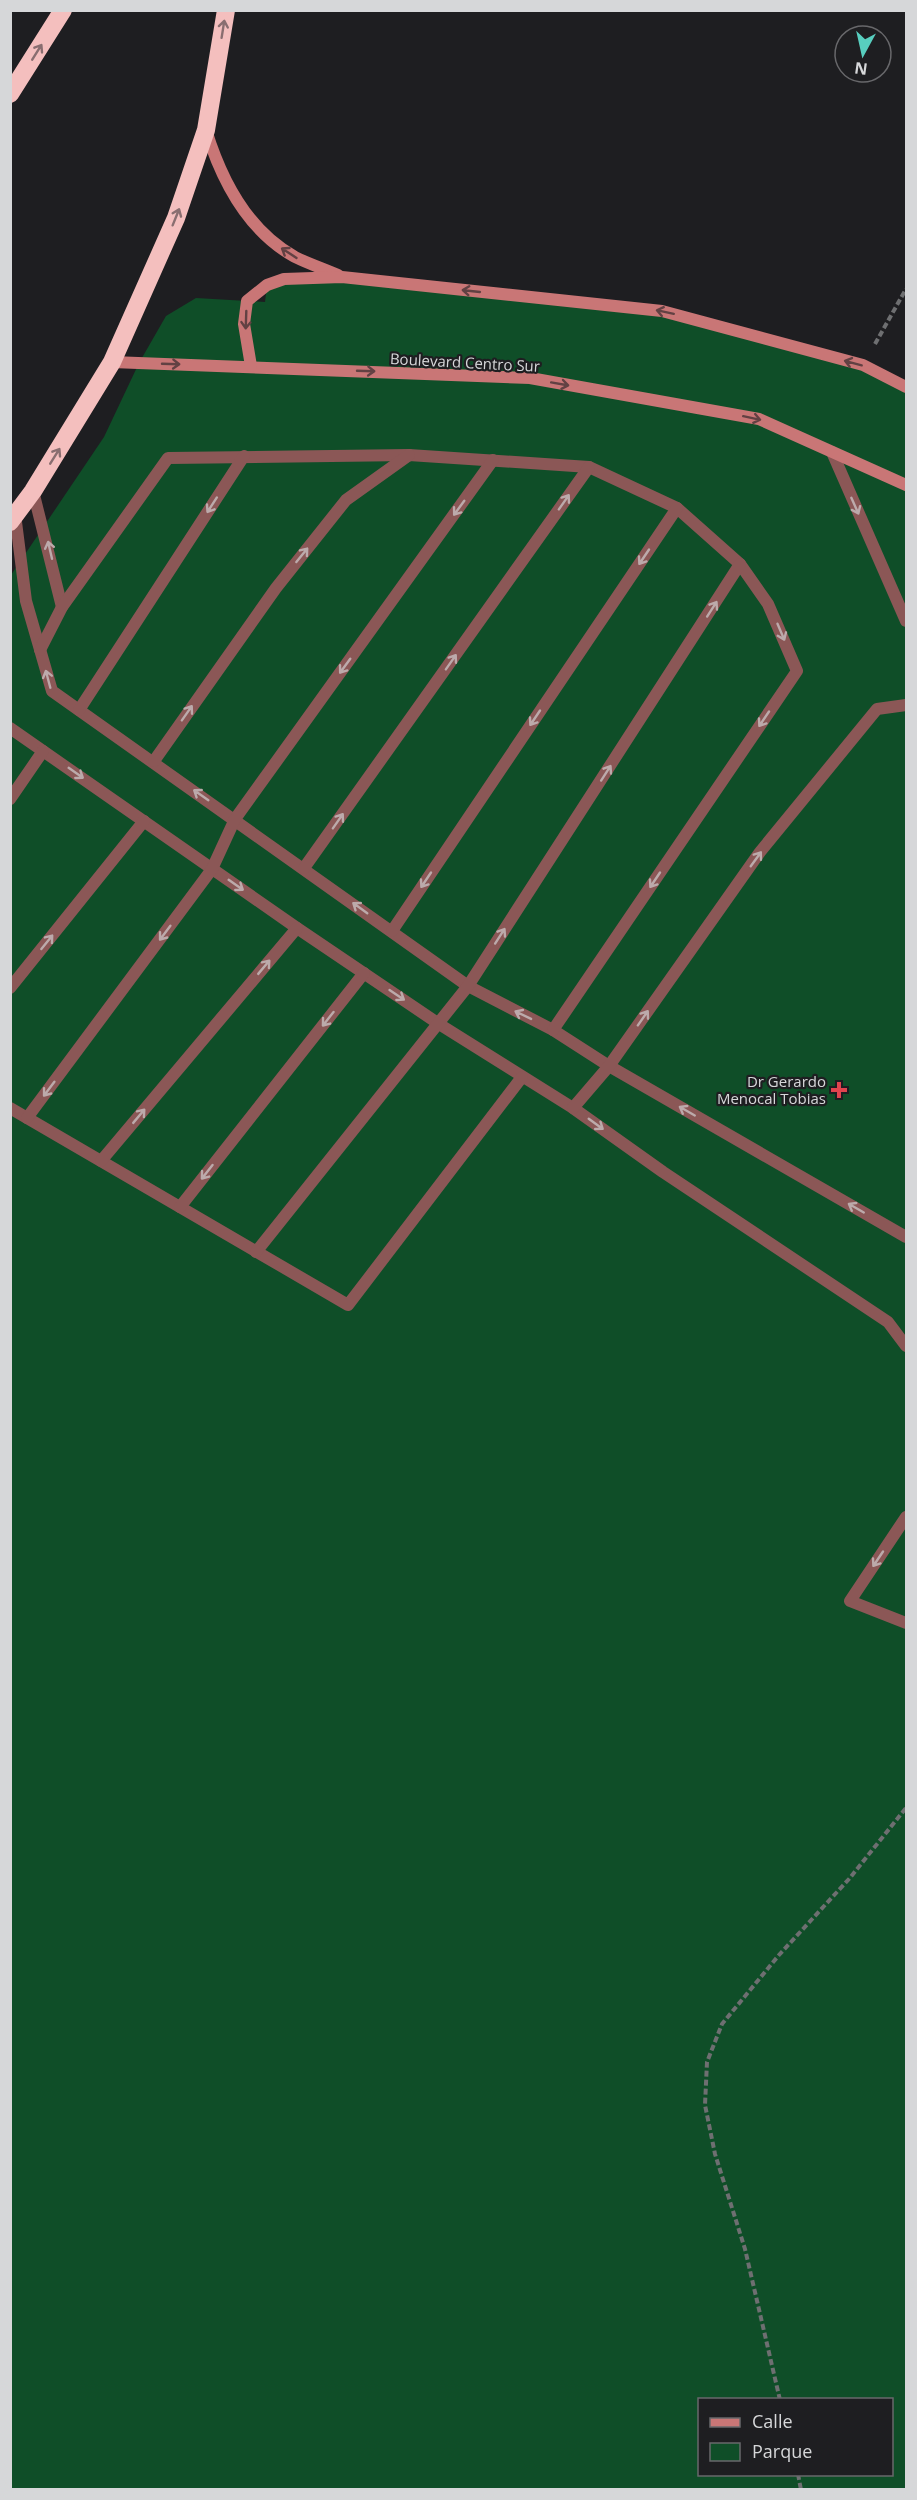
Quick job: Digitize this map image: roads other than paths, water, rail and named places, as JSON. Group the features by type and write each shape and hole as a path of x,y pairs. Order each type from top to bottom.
{"highway":[{"path":"10,94 63,10"},
{"path":"13,518 33,491 112,362 176,218 206,130 226,10"}],"street":[{"path":"206,130 216,161 256,226 295,257 342,277"},
{"path":"251,366 244,324 248,301 267,285 284,279 342,277 662,311 863,365 906,387"},
{"name":"Boulevard Centro Sur","path":"112,362 530,378 759,420 906,485"}],"lane":[{"path":"832,452 906,621"},
{"path":"154,761 276,588 346,500 409,455"},
{"path":"40,650 62,607 168,458 409,455 589,467 677,508 740,564 768,604 797,671 553,1030"},
{"path":"80,710 244,456"},
{"path":"27,1118 212,869 235,819 493,460"},
{"path":"304,868 589,467"},
{"path":"33,491 62,607"},
{"path":"392,931 677,508"},
{"path":"13,518 26,601 52,691 154,761 468,986 553,1030 609,1066 906,1237"},
{"path":"256,1252 468,986 740,564"},
{"path":"573,1108 609,1066 760,852 877,709 906,705"},
{"path":"10,728 297,928 439,1024 573,1108 663,1172 888,1322 905,1340"},
{"path":"10,799 43,751"},
{"path":"10,988 144,821"},
{"path":"101,1161 297,928"},
{"path":"180,1207 364,973"},
{"path":"10,1108 348,1305 522,1077"},
{"path":"906,1517 850,1601 906,1623"}],"place":[{"name":"Dr Gerardo Menocal Tobias","path":"839,1090"}]}
